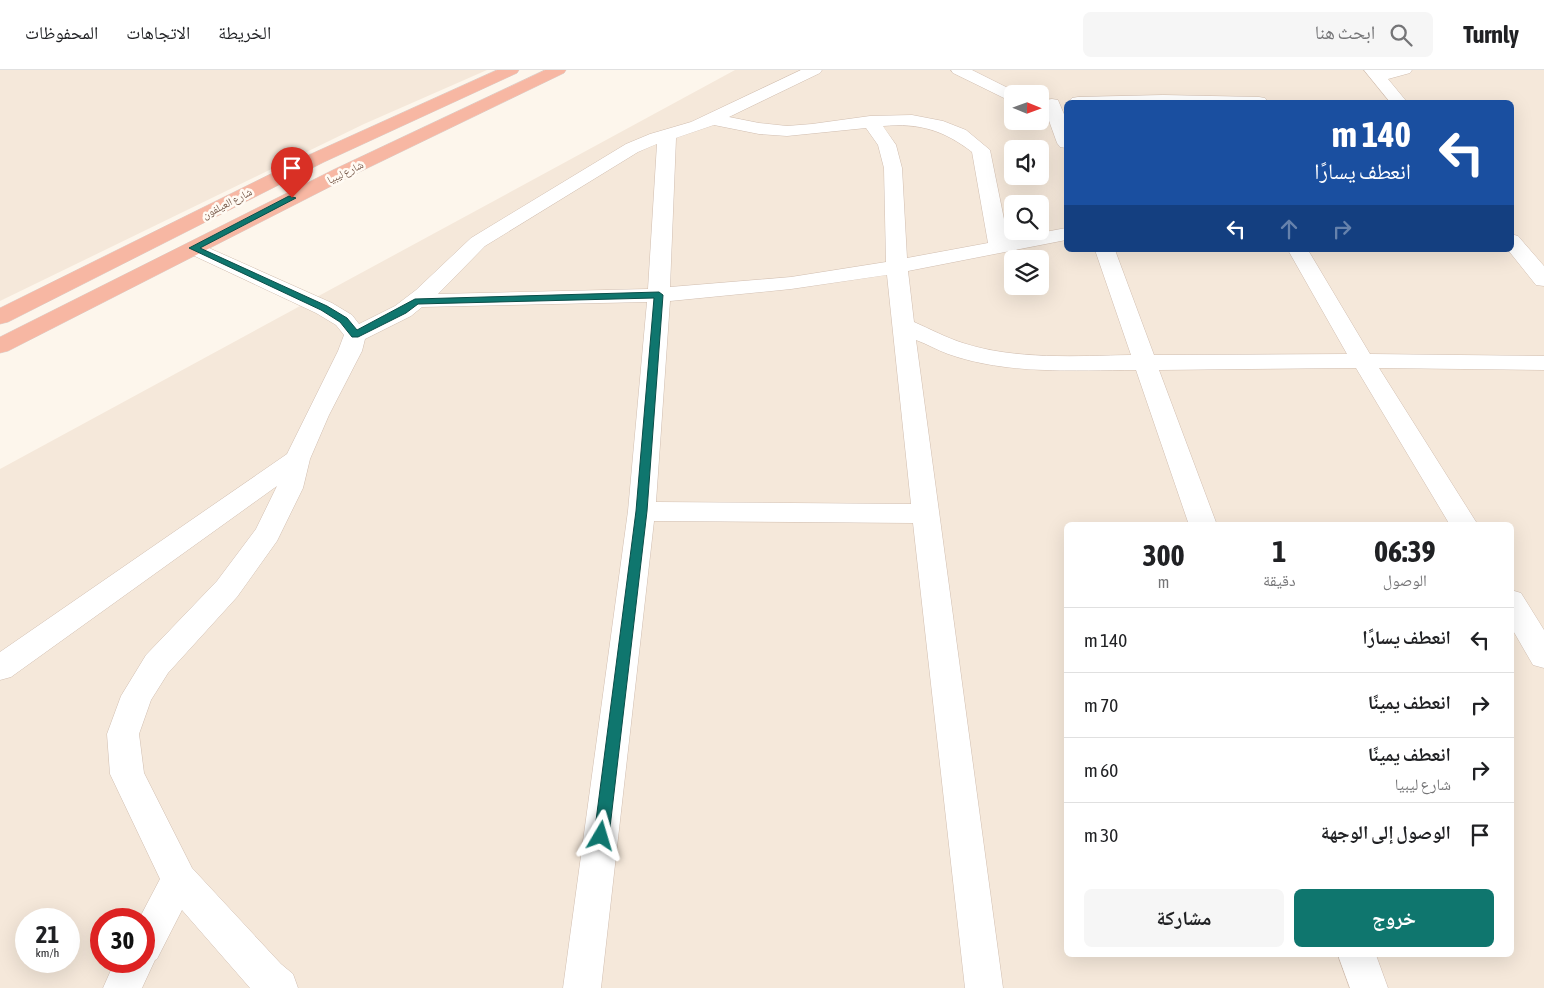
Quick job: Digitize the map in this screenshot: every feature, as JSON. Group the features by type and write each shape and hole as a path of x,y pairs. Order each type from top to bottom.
{"highway":[{"name":"شارع العيلفون","path":"0,317 264,184 464,90 511,70"},
{"name":"شارع ليبيا","path":"0,346 342,173 558,70"}],"street":[{"path":"279,988 267,978 178,880 127,774 123,734 137,696 157,664 227,588 267,534 290,488 297,460 316,415 350,351 355,335 403,311 478,242 632,148 644,142 688,130 814,70"},
{"path":"958,70 1004,90"},
{"path":"1375,73 1404,70"},
{"path":"1375,73 1397,100"},
{"path":"1053,103 1064,137"},
{"path":"713,119 761,130 785,131 814,130 870,121 901,119 925,122 958,134 972,141 981,150 999,248"},
{"path":"870,121 888,145 893,168 897,267 903,326 984,988"},
{"path":"582,988 642,511 659,295 667,136"},
{"path":"415,301 659,295 791,283 897,267 1064,234"},
{"path":"1514,244 1544,280"},
{"path":"193,248 324,308 344,320 355,335"},
{"path":"1106,252 1202,522"},
{"path":"1299,252 1462,522"},
{"path":"903,326 957,349 998,358 1052,364 1364,361 1544,364"},
{"path":"0,668 297,460"},
{"path":"642,511 926,514"},
{"path":"1514,606 1544,656"},
{"path":"155,925 178,880"},
{"path":"1358,957 1369,988"},
{"path":"122,988 130,973"}],"shaded area":[{"path":"0,70 487,70 364,124 0,301"},
{"path":"735,70 1544,70 1544,988 0,988 0,469"}],"route":[{"path":"292,198 193,248 324,308 344,320 355,335 403,311 415,301 659,295 642,511 601,836"}]}
